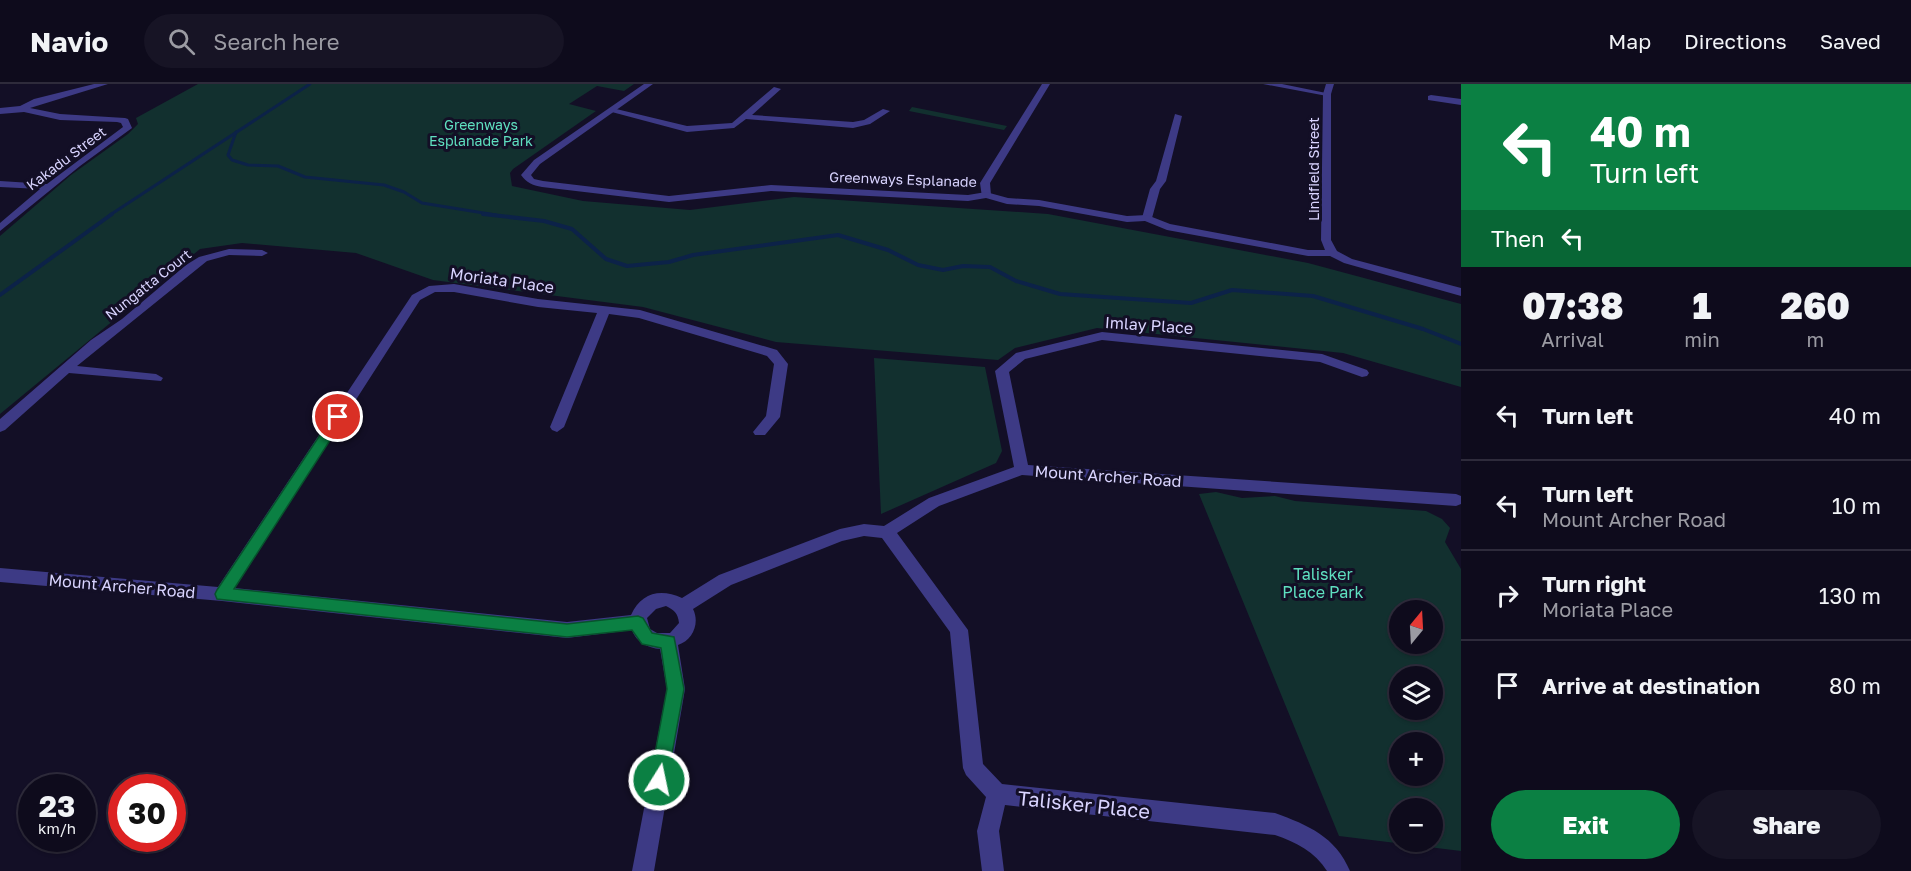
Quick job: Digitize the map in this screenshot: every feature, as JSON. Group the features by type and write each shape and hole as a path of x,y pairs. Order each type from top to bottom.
{"street":[{"path":"24,107 37,101 104,84"},
{"name":"Greenways Esplanade","path":"649,84 537,162 526,176 531,181 542,184 669,199 771,188 968,198 986,195 1007,201 1040,203 1128,219 1147,218 1167,227 1308,252 1332,253 1348,261 1461,292"},
{"path":"986,195 985,183 1046,84"},
{"path":"1267,84 1329,89"},
{"path":"612,111 687,129 734,124 747,117 777,89"},
{"name":"Lindfield Street","path":"1329,89 1326,240 1332,253"},
{"path":"1431,98 1461,102"},
{"name":"Kakadu Street","path":"0,111 24,107 59,117 116,119 128,123 128,128 48,187 0,228"},
{"path":"747,117 853,125 867,123 886,111"},
{"path":"1147,218 1155,189 1161,181 1178,116"},
{"path":"0,184 48,187"},
{"name":"Nungatta Court","path":"0,428 95,343 126,321 190,267 203,259 229,252 262,253"},
{"name":"Moriata Place","path":"222,594 416,298 433,288 454,288 640,314 772,353 782,364 773,417 759,432"},
{"path":"557,427 604,310"},
{"name":"Imlay Place","path":"1023,470 1002,371 1022,356 1102,336 1323,358 1362,373"},
{"path":"66,369 156,378"},
{"name":"Mount Archer Road","path":"887,532 910,513 987,480 1023,470 1459,502"},
{"path":"683,606 725,580 840,536 864,530 887,532"},
{"name":"Talisker Place","path":"887,532 959,630 973,768 997,794 1275,824 1308,836 1335,860 1339,871"},
{"name":"Mount Archer Road","path":"0,575 222,594 567,630 638,622"},
{"path":"668,599 683,606 688,617 688,624 680,636 668,642 648,639 642,634 638,622 639,614 651,603 668,599"},
{"path":"643,871 676,689 668,642"},
{"path":"993,871 988,831 997,794"}],"green space":[{"name":"Greenways Esplanade Park","path":"198,84 634,84 624,91 597,86 569,104 596,111 513,169 510,173 512,186 583,201 690,210 794,197 1048,214 1308,263 1461,304 1461,387 1343,353 1097,328 1015,348 998,360 776,342 643,307 433,280 356,253 242,243 200,249 0,414 0,236 71,175 128,134 138,124 136,118"},
{"path":"912,107 1007,126 1004,130 909,111"},
{"path":"874,358 985,367 1002,451 996,463 881,514"},
{"name":"Talisker Place Park","path":"1216,492 1242,498 1275,496 1295,501 1426,511 1442,519 1450,528 1445,542 1461,569 1461,851 1443,849 1443,798 1389,798 1389,842 1339,836 1199,494"}],"waterway":[{"path":"236,133 310,84"},
{"path":"110,215 236,133"},
{"path":"236,133 228,155 232,160 248,165 278,166 305,177 384,185 404,192 422,203 496,215"},
{"path":"0,295 112,214"},
{"path":"483,214 544,221 572,229 606,259 627,266 669,262 693,255 838,235 888,250 918,265 943,270 963,266 990,267 1016,281 1060,294 1191,303 1232,290 1313,296 1423,329 1461,344"}],"route":[{"path":"338,417 222,594 567,630 638,622 638,628 648,639 661,643 668,642 676,689 659,780"}]}
